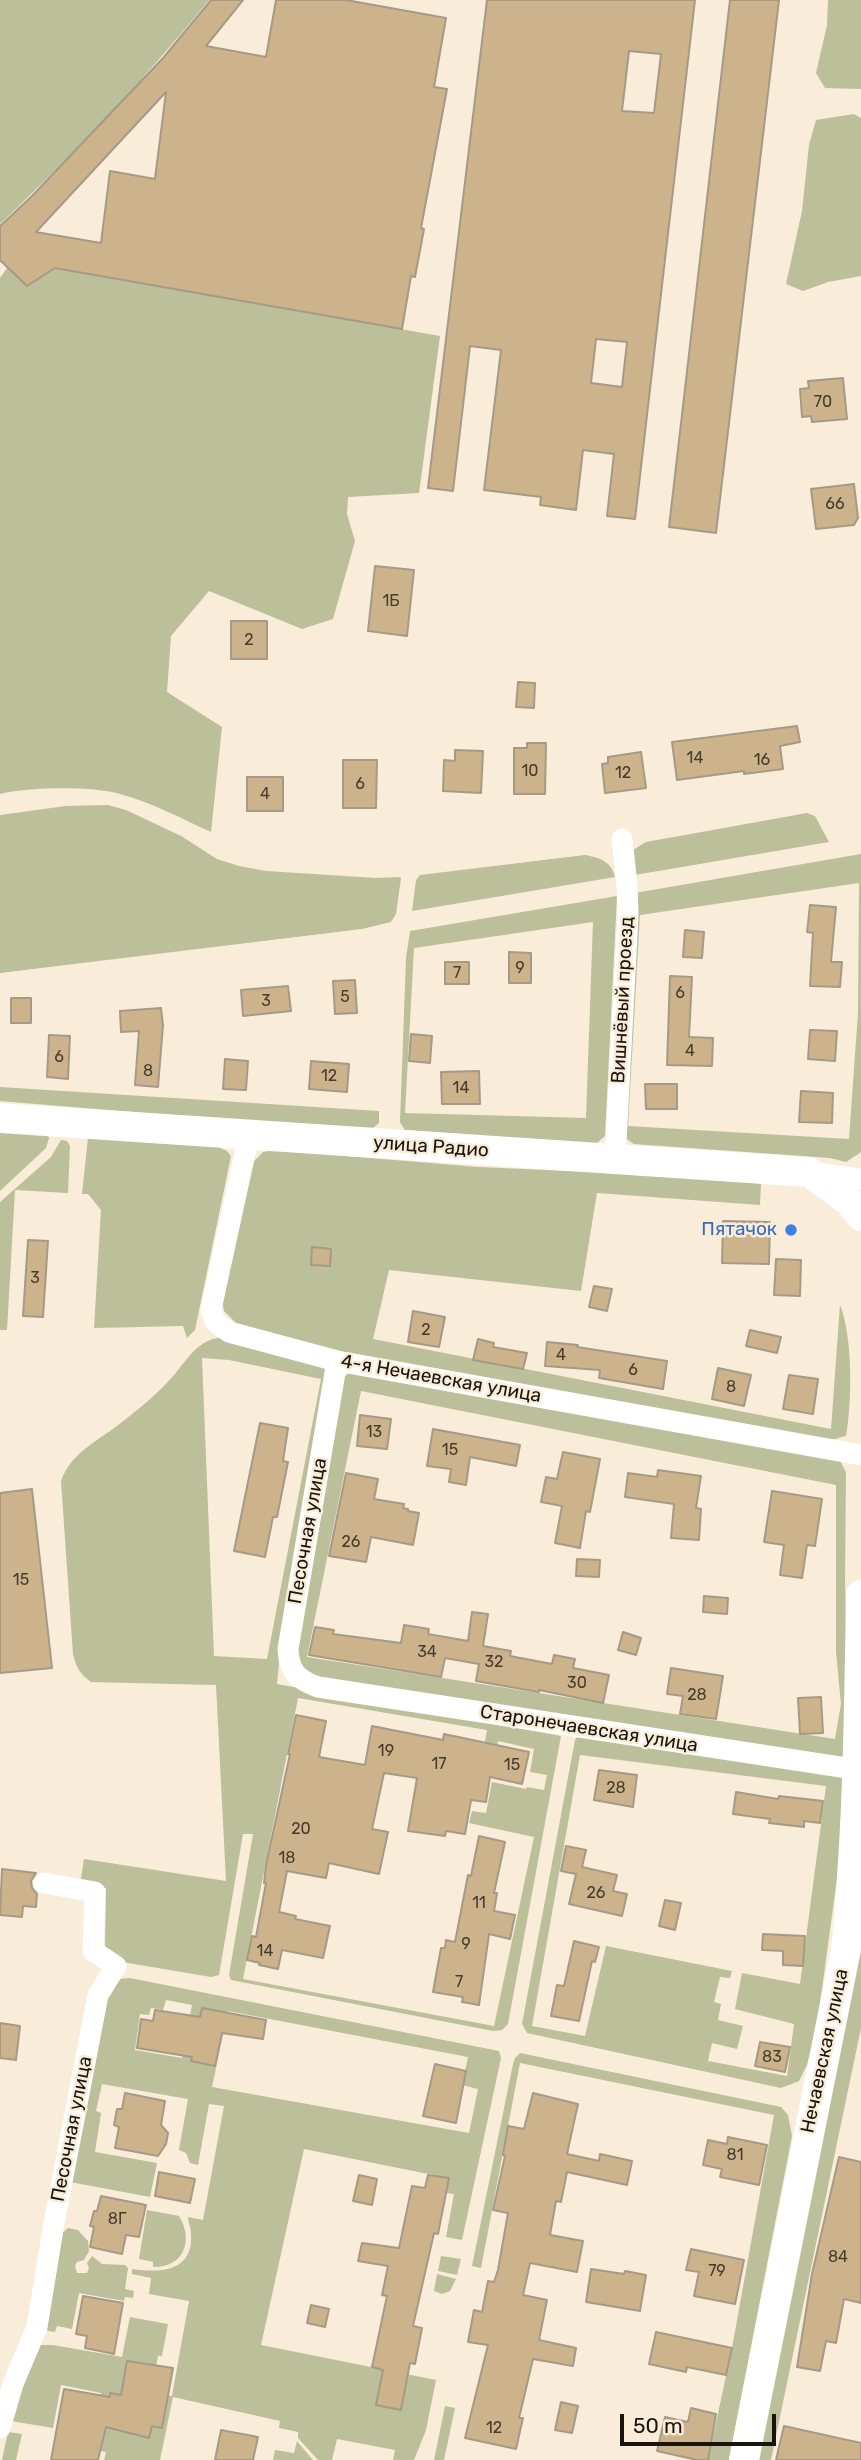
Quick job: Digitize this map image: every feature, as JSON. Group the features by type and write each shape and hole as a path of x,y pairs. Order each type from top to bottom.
{"street":[{"name":"Вишнёвый проезд","path":"615,1160 628,916 622,839"},
{"name":"улица Радио","path":"0,1118 809,1172 861,1180"},
{"name":"4-я Нечаевская улица","path":"249,1135 211,1309 215,1322 229,1332 337,1361 861,1455"},
{"path":"809,1172 849,1201 861,1216"},
{"name":"Песочная улица","path":"318,1687 294,1675 288,1649 337,1361"},
{"name":"Нечаевская улица","path":"744,2460 846,1949 859,1770 861,1595"},
{"name":"Старонечаевская улица","path":"318,1687 859,1770"},
{"name":"Песочная улица","path":"0,2428 13,2384 37,2327 98,1995 116,1966 93,1951 95,1892 44,1883"}],"green space":[{"path":"0,0 209,0 108,115 0,224"},
{"path":"828,0 861,0 861,89 825,88 816,73 827,25"},
{"path":"854,114 861,118 861,276 828,282 803,291 786,284 802,211 809,145 816,120"},
{"path":"7,268 27,286 55,268 440,336 419,493 348,497 347,514 355,541 333,619 302,629 209,591 171,636 167,692 222,727 211,832 143,801 108,791 60,788 0,794 0,278"},
{"path":"108,805 126,810 181,836 217,859 239,866 266,871 399,877 396,914 391,922 362,929 0,973 0,815 66,806"},
{"path":"807,813 815,816 829,842 629,876 633,850 646,842"},
{"path":"861,854 861,1152 846,1162 830,1158 634,1144 625,1138 629,894","holes":["859,883 858,1013 849,1139 628,1126 640,915"]},
{"path":"585,855 604,861 611,867 615,877 412,911 416,880 420,875"},
{"path":"617,896 605,1136 596,1144 405,1130 400,1122 406,958 410,931","holes":["593,922 586,1118 405,1113 414,948"]},
{"path":"0,1087 379,1111 379,1123 373,1128 229,1120 0,1101"},
{"path":"0,1129 49,1138 46,1148 0,1191"},
{"path":"88,1138 216,1146 231,1156 195,1330 187,1338 183,1326 94,1328 101,1210 88,1194 82,1194"},
{"path":"61,1140 67,1141 70,1146 68,1193 15,1190 7,1330 0,1330 0,1202 51,1157"},
{"path":"275,1150 478,1167 753,1179 761,1184 760,1205 597,1193 581,1291 389,1270 373,1339 831,1429 840,1305 847,1334 850,1370 846,1436 831,1440 330,1351 240,1327 224,1311 222,1299 252,1163 263,1152"},
{"path":"229,1339 327,1369 284,1613 277,1684 561,1736 508,2024 502,2030 493,2031 231,1980 229,1975 253,1834 243,1834 219,1975 211,1977 122,1962 105,1950 106,1888 80,1885 84,1859 226,1881 216,1685 91,1682 81,1673 73,1654 61,1481 79,1454 149,1400 193,1352 211,1340","holes":["202,1358 229,1360 321,1379 267,1659 214,1656","298,1698 487,1730 479,1774 490,1776 498,1741 534,1749 530,1772 547,1775 544,1790 492,1782 486,1813 472,1811 469,1823 534,1837 494,2026 243,1979"]},
{"path":"350,1372 840,1461 846,1472 845,1584 849,1711 845,1760 322,1680 302,1667 297,1655 342,1379","holes":["361,1391 836,1485 836,1652 841,1704 835,1739 307,1657"]},
{"path":"578,1736 844,1776 843,1834 816,2033 807,2065 799,2081 781,2088 527,2033 522,2024 575,1740","holes":["580,1755 826,1786 800,1984 742,1973 735,2009 794,2024 787,2076 708,2061 712,2043 737,2049 743,2026 718,2020 721,2004 714,2002 720,1977 730,1978 732,1971 606,1946 585,2036 532,2026"]},
{"path":"861,1925 861,2028 771,2460 755,2460"},
{"path":"130,1978 499,2051 501,2058 462,2240 446,2237 454,2194 446,2193 448,2178 304,2149 261,2345 436,2380 426,2430 414,2460 393,2460 395,2450 337,2439 332,2460 318,2460 298,2438 298,2432 279,2428 280,2421 173,2397 160,2460 104,2460 106,2452 100,2451 101,2393 61,2385 53,2428 11,2421 19,2380 39,2345 122,2357 130,2317 168,2324 151,2393 172,2396 189,2301 149,2294 151,2278 132,2274 132,2269 164,2270 181,2263 187,2256 191,2246 188,2217 203,2220 224,2106 209,2104 198,2165 190,2163 186,2153 179,2150 188,2099 102,2084 96,2111 101,2113 95,2152 157,2163 150,2197 70,2182 106,1989 120,1979","holes":["166,2000 192,2005 182,2058 135,2050 140,2014 149,2015 151,2008 163,2010","202,2008 226,2013 197,2033","228,2011 468,2057 462,2085 478,2089 469,2133 212,2087"]},
{"path":"520,2053 781,2107 788,2115 792,2136 729,2460 708,2460 732,2348 774,2115 520,2063 481,2268 472,2266 513,2064"},
{"path":"147,2210 179,2216 186,2234 186,2243 179,2258 172,2263 153,2267 153,2262 139,2259"},
{"path":"68,2228 78,2230 88,2241 89,2251 84,2260 77,2262 77,2273 87,2273 87,2263 92,2256 102,2264 125,2265 128,2268 125,2289 134,2291 133,2298 125,2297 124,2301 79,2293 72,2329 57,2326 55,2332 43,2330 60,2235"},
{"path":"441,2256 461,2259 457,2275 438,2271"},
{"path":"437,2274 456,2279 450,2291 442,2294 434,2291"},
{"path":"445,2406 455,2408 444,2460 434,2460"},
{"path":"8,2432 22,2434 16,2460 2,2460"},
{"path":"297,2441 313,2460 273,2460 275,2450 294,2453"}],"building":[{"path":"211,0 243,0 206,46 266,57 276,0 346,0 446,18 434,87 447,89 421,228 424,229 415,277 411,276 402,329 55,268 27,286 0,260 0,226 164,57","holes":["166,92 155,179 110,171 101,243 36,232"]},
{"path":"487,0 695,0 635,519 607,516 614,454 583,450 576,510 540,505 541,497 484,490 501,350 470,346 453,491 428,488","holes":["629,51 661,54 654,113 622,111","596,339 627,342 622,387 591,383"]},
{"path":"730,0 779,0 716,533 669,527"},
{"path":"843,378 847,419 812,422 811,416 802,417 800,389 809,388 808,381"},
{"path":"854,484 858,518 854,525 816,529 811,489"},
{"path":"375,566 414,570 407,636 368,631"},
{"path":"231,621 267,621 267,659 231,659"},
{"path":"518,682 535,683 534,708 516,707"},
{"path":"797,726 800,742 780,746 783,769 677,780 672,742"},
{"path":"527,743 546,743 545,794 514,794 514,748 527,748"},
{"path":"455,750 483,751 481,793 443,791 444,760 455,761"},
{"path":"641,752 646,788 605,793 602,764 608,763 608,757"},
{"path":"343,760 377,760 376,808 343,808"},
{"path":"247,777 283,777 283,811 247,811"},
{"path":"810,905 836,907 831,962 842,962 840,987 810,986 813,933 807,932"},
{"path":"685,930 704,932 702,958 683,957"},
{"path":"509,952 531,953 531,983 509,983"},
{"path":"445,962 469,962 469,984 445,984"},
{"path":"670,976 692,977 689,1037 713,1038 712,1066 667,1065"},
{"path":"355,980 357,1013 335,1014 333,981"},
{"path":"288,986 291,1011 243,1016 241,990"},
{"path":"11,998 31,998 31,1023 11,1023"},
{"path":"161,1008 163,1025 158,1087 135,1085 139,1031 121,1032 120,1011"},
{"path":"810,1030 837,1031 835,1061 808,1059"},
{"path":"411,1034 432,1036 430,1063 409,1061"},
{"path":"49,1035 70,1036 68,1079 47,1077"},
{"path":"225,1059 248,1061 246,1090 223,1089"},
{"path":"311,1061 349,1064 347,1092 309,1089"},
{"path":"479,1071 480,1104 442,1104 441,1072"},
{"path":"645,1084 677,1084 677,1109 646,1109"},
{"path":"801,1091 833,1093 832,1123 799,1122"},
{"path":"723,1221 770,1222 769,1264 722,1263"},
{"path":"28,1240 48,1241 43,1317 23,1316"},
{"path":"312,1247 331,1249 330,1266 311,1265"},
{"path":"776,1259 801,1260 800,1296 774,1295"},
{"path":"594,1286 612,1289 607,1311 589,1307"},
{"path":"413,1311 445,1317 439,1347 408,1342"},
{"path":"750,1330 781,1337 777,1353 746,1346"},
{"path":"478,1339 494,1343 493,1347 527,1353 523,1369 473,1360"},
{"path":"547,1342 667,1361 663,1389 599,1378 600,1370 545,1366"},
{"path":"718,1368 751,1375 744,1406 712,1399"},
{"path":"789,1375 818,1379 813,1414 783,1409"},
{"path":"360,1415 391,1419 387,1449 357,1446"},
{"path":"260,1423 288,1428 283,1461 288,1462 277,1517 273,1517 265,1557 234,1551"},
{"path":"433,1429 520,1445 516,1466 470,1457 466,1485 449,1482 451,1469 427,1466"},
{"path":"563,1452 600,1459 590,1512 586,1511 580,1548 555,1543 562,1506 541,1502 546,1477 557,1479"},
{"path":"658,1470 701,1476 696,1508 701,1509 699,1540 671,1538 674,1504 625,1497 628,1473 657,1477"},
{"path":"346,1473 378,1479 374,1499 404,1504 403,1508 408,1511 419,1513 413,1545 371,1537 366,1562 329,1556"},
{"path":"32,1489 52,1668 0,1673 0,1493"},
{"path":"772,1491 822,1499 815,1546 807,1545 802,1578 780,1575 784,1545 764,1542"},
{"path":"577,1559 600,1560 599,1577 576,1576"},
{"path":"704,1596 728,1598 727,1614 703,1612"},
{"path":"472,1612 488,1614 483,1646 511,1651 510,1656 552,1664 554,1655 575,1659 573,1668 609,1675 603,1703 476,1681 479,1664 445,1658 441,1677 309,1655 315,1627 334,1630 333,1634 401,1643 404,1625 429,1629 428,1634 468,1641"},
{"path":"623,1632 641,1638 636,1655 618,1650"},
{"path":"671,1668 723,1676 716,1719 680,1714 683,1696 667,1694"},
{"path":"821,1697 823,1733 800,1734 798,1698"},
{"path":"296,1715 326,1721 319,1757 365,1765 372,1726 443,1740 444,1734 529,1752 522,1784 490,1777 486,1802 471,1800 465,1834 446,1831 445,1836 408,1831 417,1778 384,1773 372,1829 388,1832 379,1874 329,1863 326,1878 287,1871 279,1912 296,1916 295,1919 330,1926 323,1958 282,1950 278,1969 247,1960 252,1936 256,1937 266,1883 266,1865"},
{"path":"599,1770 637,1775 633,1807 594,1800"},
{"path":"736,1792 778,1799 779,1796 823,1801 820,1823 804,1821 804,1827 769,1823 770,1819 733,1814"},
{"path":"479,1836 505,1842 494,1893 497,1893 494,1911 515,1915 510,1939 489,1934 479,2005 462,2002 463,1997 433,1992 441,1948 445,1948 446,1940 455,1942 468,1875 471,1876"},
{"path":"566,1846 586,1850 582,1867 617,1875 613,1891 627,1894 622,1916 569,1904 576,1874 561,1871"},
{"path":"2,1869 36,1873 31,1881 37,1894 36,1907 23,1906 22,1917 0,1915"},
{"path":"665,1900 681,1903 675,1930 659,1926"},
{"path":"763,1934 805,1936 803,1966 783,1965 783,1951 762,1950"},
{"path":"574,1941 599,1947 595,1962 592,1961 579,2021 551,2016 557,1985 564,1986"},
{"path":"202,2008 266,2020 263,2039 222,2033 215,2066 191,2061 192,2057 137,2048 141,2019 153,2021 155,2010 200,2017"},
{"path":"0,2023 20,2026 16,2060 0,2058"},
{"path":"760,2042 790,2047 785,2072 755,2066"},
{"path":"435,2064 466,2071 456,2123 423,2116"},
{"path":"125,2093 165,2101 161,2125 168,2133 166,2144 158,2156 115,2148 119,2127 114,2125 117,2109 122,2109"},
{"path":"533,2093 578,2104 567,2154 599,2161 600,2154 632,2161 627,2185 567,2172 561,2202 556,2201 550,2235 583,2241 577,2272 530,2263 523,2295 547,2300 539,2340 576,2348 573,2366 533,2359 519,2418 523,2418 516,2449 465,2438 488,2345 468,2342 474,2310 482,2312 488,2281 494,2282 498,2270 508,2213 493,2210 505,2156 508,2126 524,2129"},
{"path":"728,2137 767,2145 759,2185 720,2177 722,2169 703,2165 708,2140 727,2144"},
{"path":"839,2157 861,2162 861,2303 844,2299 836,2343 826,2341 820,2371 797,2367 812,2274"},
{"path":"159,2172 195,2179 190,2203 155,2196"},
{"path":"359,2175 377,2179 372,2205 353,2201"},
{"path":"428,2175 449,2178 438,2234 434,2233 413,2326 422,2328 415,2364 410,2363 401,2410 376,2405 383,2370 372,2367 387,2296 382,2295 388,2266 358,2261 362,2243 399,2248 412,2186 425,2188"},
{"path":"101,2196 146,2205 139,2237 126,2235 122,2254 90,2247 94,2227 90,2226"},
{"path":"691,2249 744,2260 735,2304 694,2296 699,2272 686,2270"},
{"path":"591,2269 646,2275 640,2311 586,2302"},
{"path":"83,2296 123,2303 114,2354 85,2348 87,2336 76,2334"},
{"path":"311,2305 329,2309 325,2327 307,2323"},
{"path":"656,2332 732,2348 726,2375 687,2367 686,2372 649,2364"},
{"path":"127,2361 173,2368 162,2428 152,2426 149,2438 106,2427 98,2460 51,2460 64,2389 110,2397 110,2393 121,2395"},
{"path":"561,2402 578,2406 572,2433 555,2430"},
{"path":"691,2408 716,2414 708,2460 657,2451 665,2417 688,2422"},
{"path":"784,2426 861,2443 861,2460 776,2460"},
{"path":"221,2430 258,2437 253,2460 215,2460"}],"place":[{"name":"Пятачок","path":"791,1230"}]}
